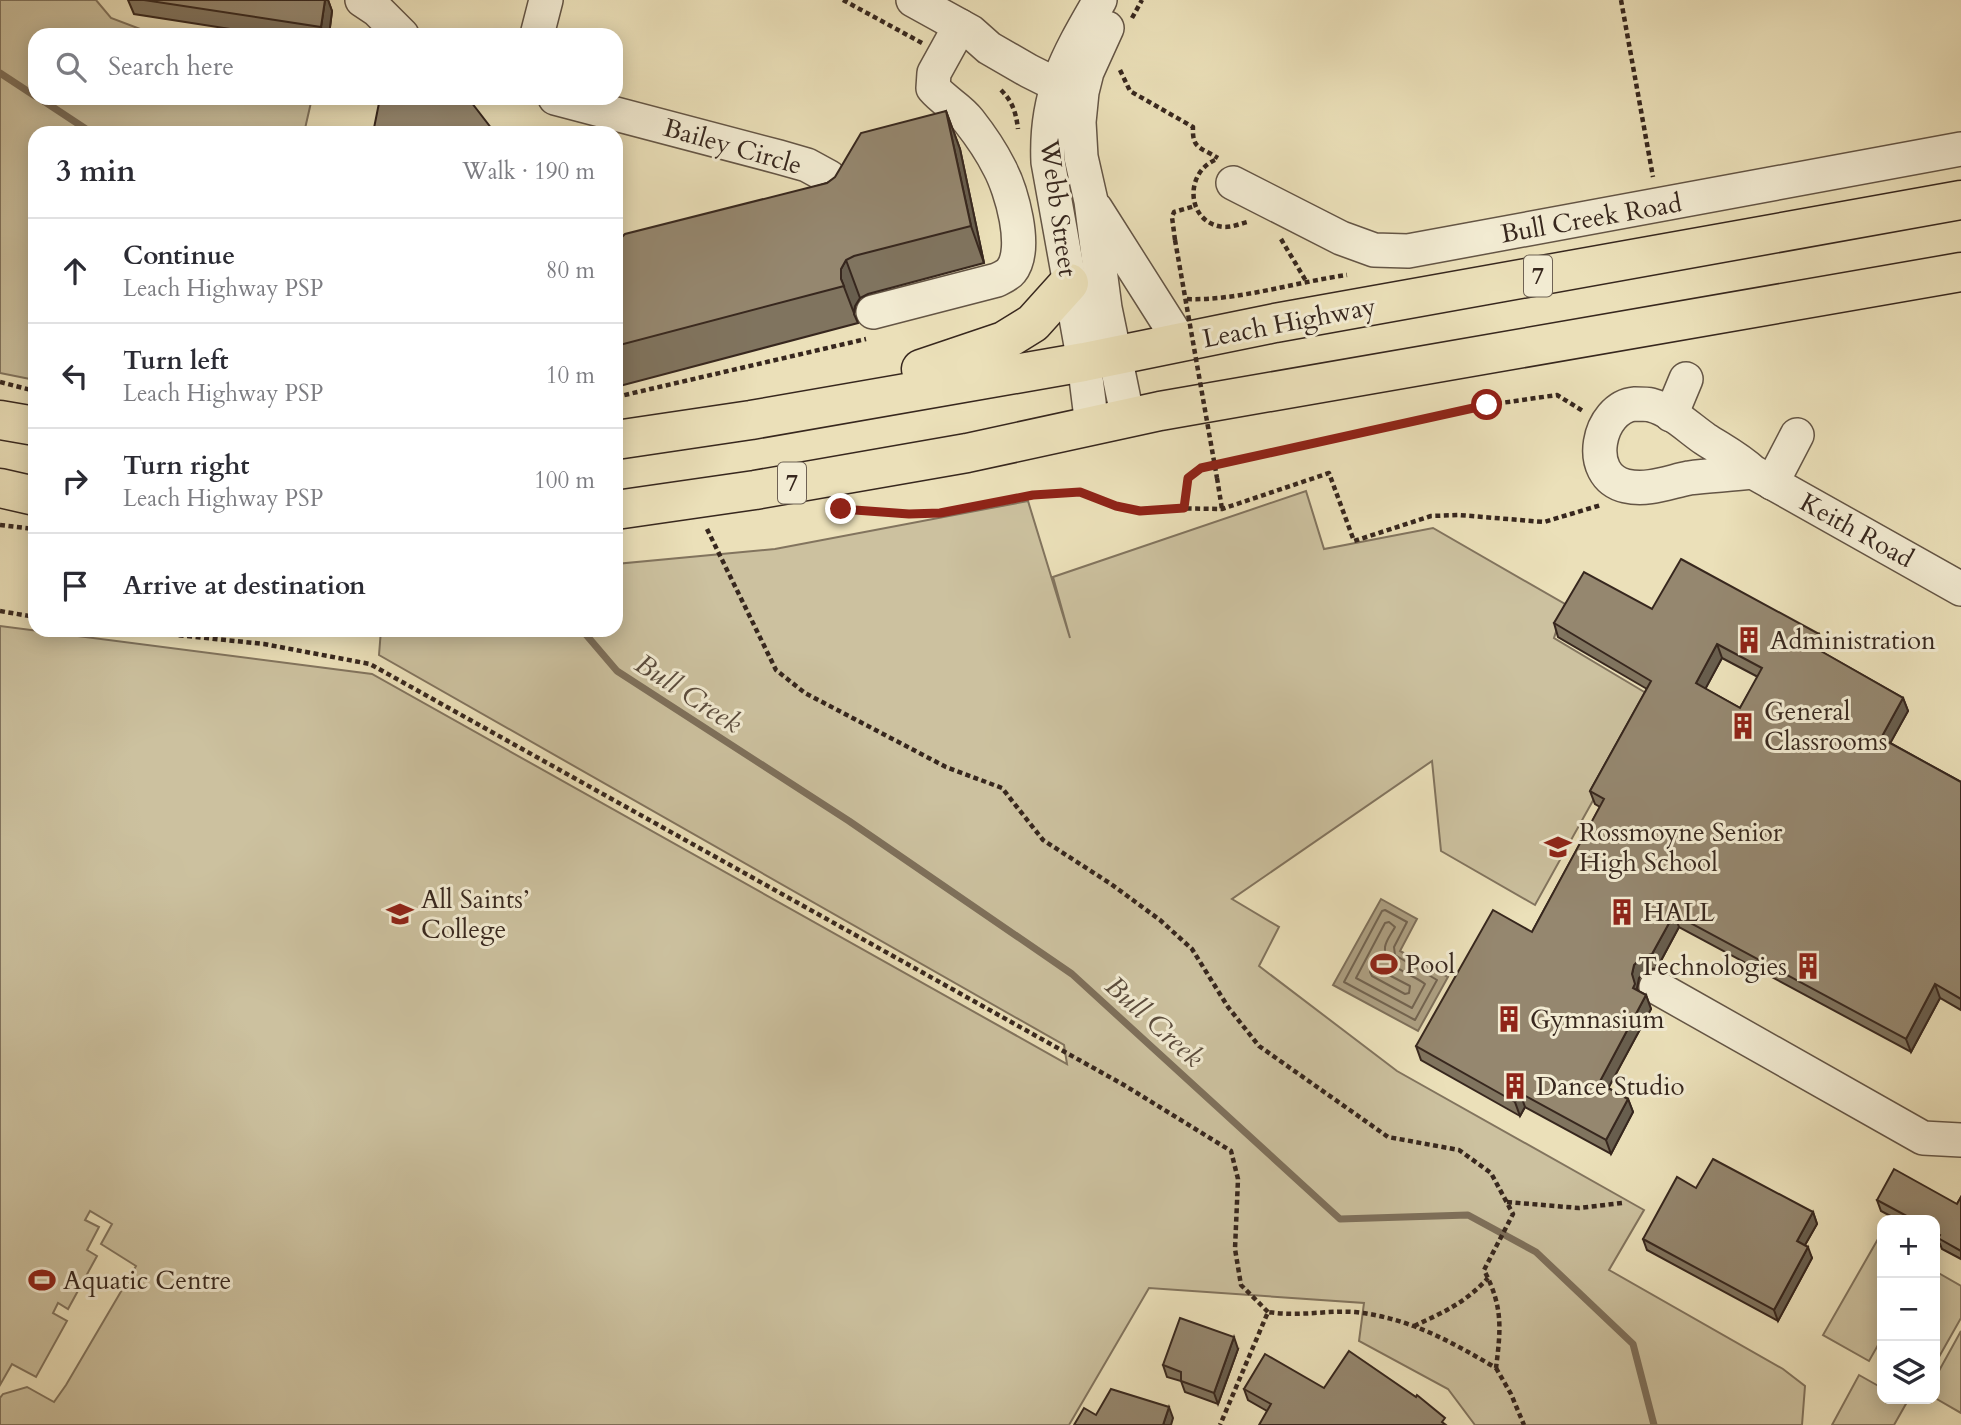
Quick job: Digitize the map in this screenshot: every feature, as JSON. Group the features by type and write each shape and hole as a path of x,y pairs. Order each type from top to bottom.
{"highway":[{"name":"Leach Highway","path":"623,439 751,420 1100,359 1275,323 1961,200"},
{"name":"7","path":"623,509 755,490 927,460 1160,411 1961,272"},
{"path":"751,420 960,358 1004,341 1032,323 1069,283"},
{"path":"0,420 28,425"},
{"path":"0,488 28,494"}],"street":[{"path":"362,0 395,28"},
{"path":"539,28 546,0"},
{"path":"913,0 965,29 989,48 1082,77"},
{"name":"Webb Street","path":"1100,0 1082,77 1079,122 1081,157 1091,201 1105,307 1100,359"},
{"name":"Webb Street","path":"1110,423 1100,359 1069,283 1048,163 1047,136 1050,111 1082,77 1121,0"},
{"path":"871,325 998,280 1011,271 1018,255 1020,238 1005,178 998,164 965,116 943,100 933,88 934,73 965,29"},
{"name":"Bailey Circle","path":"582,105 807,165 829,177"},
{"name":"Bull Creek Road","path":"1224,166 1341,238 1374,250 1408,251 1961,149"},
{"name":"Webb Street","path":"1091,201 1181,343"},
{"path":"1671,415 1686,379"},
{"name":"Keith Road","path":"1606,424 1620,411 1633,404 1652,405 1740,459 1762,477 1961,589"},
{"path":"1606,424 1599,451 1602,467 1624,486 1647,488 1686,479 1762,477 1797,435"},
{"path":"1656,987 1923,1138 1961,1140"}],"path":[{"path":"1621,0 1659,206"},
{"path":"1082,77 1130,91 1193,127 1191,137 1194,143 1224,166"},
{"path":"1224,166 1209,162 1197,178 1193,190 1195,206 1204,218 1226,227 1259,221"},
{"path":"1195,206 1174,212 1172,217 1222,509"},
{"path":"1279,231 1281,240 1306,281"},
{"path":"1177,297 1216,298 1347,275"},
{"path":"623,395 871,325"},
{"path":"0,382 28,389"},
{"path":"1184,508 1188,478 1201,468 1487,405 1557,395 1606,424"},
{"path":"829,509 909,514 940,513 1033,495 1080,492 1116,506 1140,511 1222,509 1329,473 1354,541 1431,516 1459,515 1544,522 1614,502"},
{"path":"0,525 28,528"},
{"path":"720,527 707,529 776,670 805,693 946,767 1002,788 1043,840 1151,912 1192,949 1228,1007 1259,1046 1388,1137 1459,1150 1491,1172 1513,1214 1484,1270 1493,1289 1502,1325 1496,1368"},
{"path":"0,611 28,616"},
{"path":"196,637 264,644 370,664 1124,1085 1231,1151 1238,1179 1235,1250 1241,1285 1268,1312 1291,1316 1352,1312 1388,1318 1442,1336 1496,1368 1524,1425"},
{"path":"1506,1202 1579,1208 1622,1203"},
{"path":"1413,1326 1455,1307 1475,1293 1488,1278"},
{"path":"1220,1425 1268,1312"}],"shaded area":[{"path":"0,0 96,0 111,18 137,28 28,28 28,105 310,105 306,126 28,126 28,379 0,373"},
{"path":"1306,491 1324,549 1433,528 1565,604 1554,638 1651,696 1535,905 1441,851 1432,761 1232,899 1279,927 1259,966 1397,1071 1644,1210 1609,1270 1783,1369 1805,1386 1802,1425 1475,1425 1448,1389 1359,1341 1364,1303 1149,1288 1069,1425 0,1425 0,1398 3,1394 27,1387 54,1402 136,1266 101,1244 112,1224 90,1211 85,1220 99,1227 87,1250 97,1256 68,1309 58,1303 53,1313 67,1321 36,1377 12,1364 0,1385 0,626 28,630 28,637 85,637 372,674 1067,1064 1064,1045 379,655 380,637 623,637 623,563 775,549 1028,501 1070,638 1053,577"},
{"path":"1877,1241 1877,1347 1869,1361 1823,1335"},
{"path":"1940,1274 1961,1286 1961,1318 1940,1355"},
{"path":"1961,1331 1961,1413 1940,1401 1940,1369"},
{"path":"1859,1375 1877,1385 1877,1404 1906,1404 1894,1425 1832,1425"}],"water":[{"name":"Pool","path":"1381,899 1417,919 1400,951 1448,977 1418,1031 1333,985"}],"building":[{"path":"144,0 325,0 321,27"},
{"path":"379,105 473,105 490,126 374,126"},
{"path":"946,111 971,226 854,256 846,260 841,269 844,286 623,344 625,234 827,183 835,177 861,133"},
{"path":"1681,559 1819,634 1812,646 1903,698 1881,738 1961,782 1961,999 1935,984 1906,1039 1674,914 1652,954 1642,957 1634,965 1633,988 1646,995 1599,1083 1628,1099 1606,1140 1520,1093 1515,1102 1416,1046 1493,910 1532,932 1604,799 1590,791 1651,681 1554,623 1584,572 1652,609","holes":["1717,644 1762,668 1740,708 1696,683"]},
{"path":"1713,1159 1813,1212 1797,1241 1808,1247 1774,1310 1643,1239 1677,1177 1696,1188"},
{"path":"1894,1169 1957,1204 1961,1197 1961,1251 1940,1239 1940,1215 1905,1215 1877,1200"},
{"path":"1180,1318 1234,1337 1214,1393 1181,1381 1181,1372 1163,1365"},
{"path":"1349,1351 1416,1397 1417,1395 1445,1418 1442,1422 1446,1425 1259,1425 1271,1404 1244,1389 1265,1354 1324,1388"},
{"path":"1111,1389 1169,1407 1163,1425 1074,1425 1084,1408 1096,1415"}],"waterway":[{"name":"Bull Creek","path":"0,73 28,91"},
{"name":"Bull Creek","path":"50,105 81,126"},
{"name":"Bull Creek","path":"588,637 617,671 849,821 1072,974 1340,1219 1468,1215 1536,1252 1633,1344 1654,1425"}],"place":[{"name":"Administration","path":"1749,640"},
{"name":"General Classrooms","path":"1743,726"},
{"name":"Rossmoyne Senior High School","path":"1558,847"},
{"name":"HALL","path":"1622,912"},
{"name":"All Saints’ College","path":"400,914"},
{"name":"Pool","path":"1384,964"},
{"name":"Technologies","path":"1808,966"},
{"name":"Gymnasium","path":"1509,1019"},
{"name":"Dance Studio","path":"1515,1086"},
{"name":"Aquatic Centre","path":"42,1280"}],"route":[{"path":"841,509 872,513 940,513 1033,495 1080,492 1116,506 1140,511 1184,508 1188,478 1201,468 1487,405"}]}
